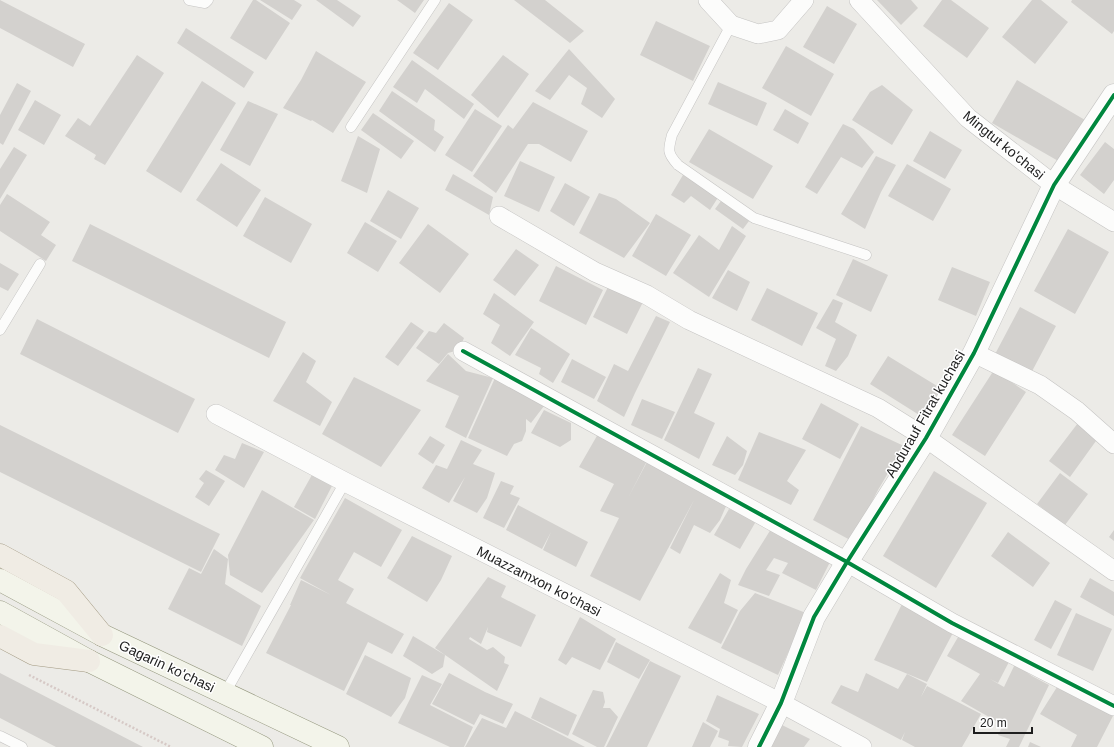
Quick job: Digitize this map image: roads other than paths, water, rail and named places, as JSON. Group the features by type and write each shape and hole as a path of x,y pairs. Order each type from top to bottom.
{"main road":[{"path":"0,555 66,591 102,635"},
{"name":"Gagarin ko'chasi","path":"0,580 102,635 338,747"},
{"name":"Gagarin ko'chasi","path":"0,612 89,661 262,747"},
{"path":"0,636 34,654 89,661"}],"street":[{"path":"708,0 731,25 758,34 778,30 804,0"},
{"name":"Mingtut ko'chasi","path":"859,0 968,118 1054,185 1114,222"},
{"name":"Abdurauf Fitrat kuchasi","path":"759,747 781,703 814,617 926,438 974,353 1054,185 1114,95"},
{"path":"499,216 595,272 647,295 689,320 878,408 926,438 1114,571"},
{"path":"463,351 847,562 952,622 1114,706"},
{"path":"974,353 1040,385 1077,411 1114,444"},
{"name":"Muazzamxon ko'chasi","path":"216,414 345,482 781,703 862,747"}],"lane":[{"path":"189,0 205,3 208,0"},
{"path":"351,127 435,0"},
{"path":"731,25 672,135 669,146 670,156 678,165 754,218 866,255"},
{"path":"0,330 40,264"},
{"path":"225,693 345,482"},
{"path":"0,736 22,747"}]}
